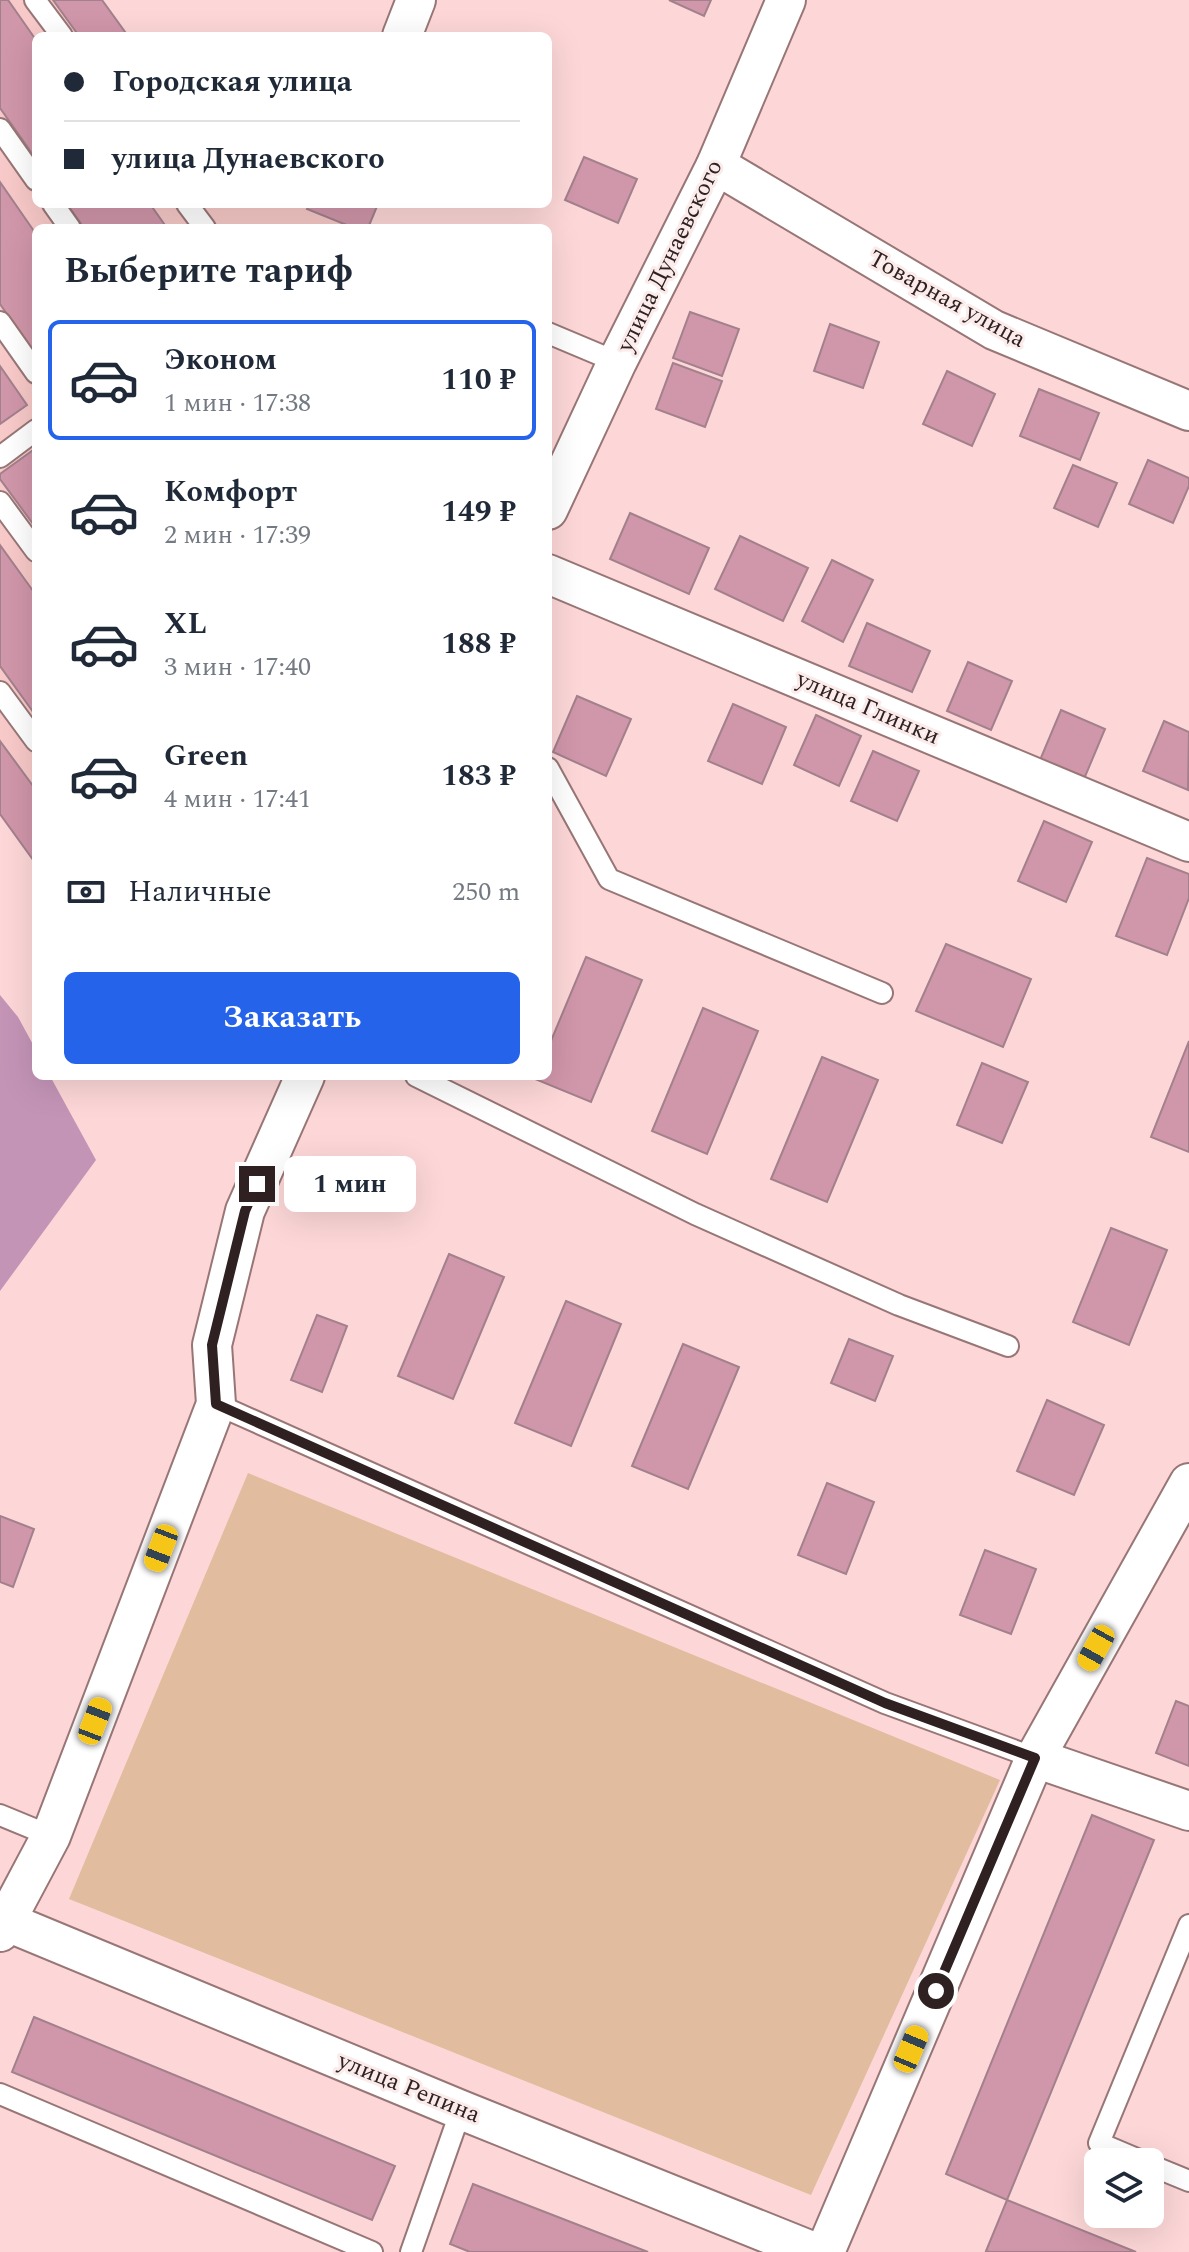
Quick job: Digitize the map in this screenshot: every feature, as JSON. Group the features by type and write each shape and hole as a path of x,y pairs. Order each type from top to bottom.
{"street":[{"path":"404,32 416,0"},
{"name":"улица Дунаевского","path":"552,501 617,362 716,165 786,0"},
{"name":"Товарная улица","path":"716,165 994,330 1189,411"},
{"name":"улица Глинки","path":"552,576 1189,842"},
{"path":"2,1926 51,1836 216,1404 212,1345 245,1211 303,1080"},
{"path":"825,2252 1035,1758 1189,1483"},
{"path":"1035,1758 1189,1811"},
{"name":"улица Репина","path":"2,1926 814,2252"}],"lane":[{"path":"35,0 59,32"},
{"path":"0,129 32,174"},
{"path":"0,322 32,367"},
{"path":"552,335 617,362"},
{"path":"0,457 32,433"},
{"path":"0,502 32,546"},
{"path":"0,692 32,736"},
{"path":"552,775 609,879 882,993"},
{"path":"424,1080 709,1221 899,1305 1008,1346"},
{"path":"216,1404 885,1703 1035,1758"},
{"path":"0,1815 51,1836"},
{"path":"1111,2148 1099,2143 1189,1925"},
{"path":"0,2094 372,2252"},
{"path":"411,2252 461,2110"},
{"path":"1164,2171 1189,2181"}],"shaded area":[{"path":"0,0 102,0 125,32 32,32 32,208 376,208 370,224 32,224 32,858 0,814"},
{"path":"0,995 18,1017 32,1043 32,1080 52,1080 96,1160 0,1291"},
{"path":"248,1473 1000,1780 811,2195 69,1899"}],"building":[{"path":"0,0 8,0 32,34 32,153 0,108"},
{"path":"53,0 102,0 125,32 76,32"},
{"path":"669,0 711,0 704,16"},
{"path":"584,157 637,179 618,223 565,200"},
{"path":"0,182 32,228 32,350 0,304"},
{"path":"70,208 153,208 164,224 81,224"},
{"path":"376,208 370,224 344,224 307,209"},
{"path":"690,312 739,329 722,376 673,358"},
{"path":"830,324 879,342 863,388 814,371"},
{"path":"673,363 722,381 705,427 656,409"},
{"path":"0,366 27,405 0,424"},
{"path":"947,371 995,394 972,446 923,424"},
{"path":"1039,389 1099,413 1080,460 1020,436"},
{"path":"32,451 32,523 0,479 0,474"},
{"path":"1148,460 1189,478 1189,486 1173,523 1129,504"},
{"path":"1073,465 1117,483 1098,527 1054,508"},
{"path":"630,513 709,548 689,594 610,559"},
{"path":"740,536 808,568 783,621 715,589"},
{"path":"0,545 32,589 32,710 0,666"},
{"path":"832,560 873,580 843,642 802,621"},
{"path":"867,623 930,651 912,692 849,666"},
{"path":"968,662 1012,681 991,730 947,711"},
{"path":"577,696 631,719 606,776 553,752"},
{"path":"733,704 786,727 762,784 708,761"},
{"path":"1061,710 1105,729 1084,779 1040,760"},
{"path":"816,715 861,736 839,786 794,765"},
{"path":"1164,721 1189,732 1188,790 1143,771"},
{"path":"0,741 32,785 32,858 0,814"},
{"path":"873,751 919,771 897,821 851,801"},
{"path":"1044,821 1092,842 1066,902 1018,881"},
{"path":"1147,858 1189,874 1189,898 1167,955 1116,936"},
{"path":"946,944 1031,979 1003,1047 916,1011"},
{"path":"586,957 642,980 591,1102 537,1080 552,1080 552,1038"},
{"path":"703,1008 758,1031 707,1154 652,1131"},
{"path":"1189,1041 1189,1152 1151,1137"},
{"path":"822,1057 878,1080 827,1202 771,1179"},
{"path":"982,1063 1028,1082 1002,1143 957,1125"},
{"path":"1111,1228 1167,1250 1129,1345 1073,1322"},
{"path":"449,1254 504,1277 453,1399 398,1376"},
{"path":"566,1301 621,1324 571,1446 515,1423"},
{"path":"317,1315 347,1326 322,1392 291,1380"},
{"path":"849,1339 893,1356 875,1401 831,1383"},
{"path":"683,1344 739,1367 688,1489 632,1466"},
{"path":"1047,1400 1104,1425 1074,1495 1017,1471"},
{"path":"827,1483 874,1502 846,1574 798,1555"},
{"path":"0,1516 34,1529 13,1587 0,1582"},
{"path":"985,1550 1036,1569 1011,1634 960,1615"},
{"path":"1176,1701 1189,1706 1189,1766 1156,1753"},
{"path":"1092,1815 1154,1840 1007,2200 946,2174"},
{"path":"34,2017 395,2166 372,2220 12,2072"},
{"path":"473,2184 648,2252 470,2252 450,2244"},
{"path":"1007,2200 1136,2252 986,2251"}],"route":[{"path":"257,1184 245,1211 212,1345 216,1404 885,1703 1035,1758 936,1991"}]}
